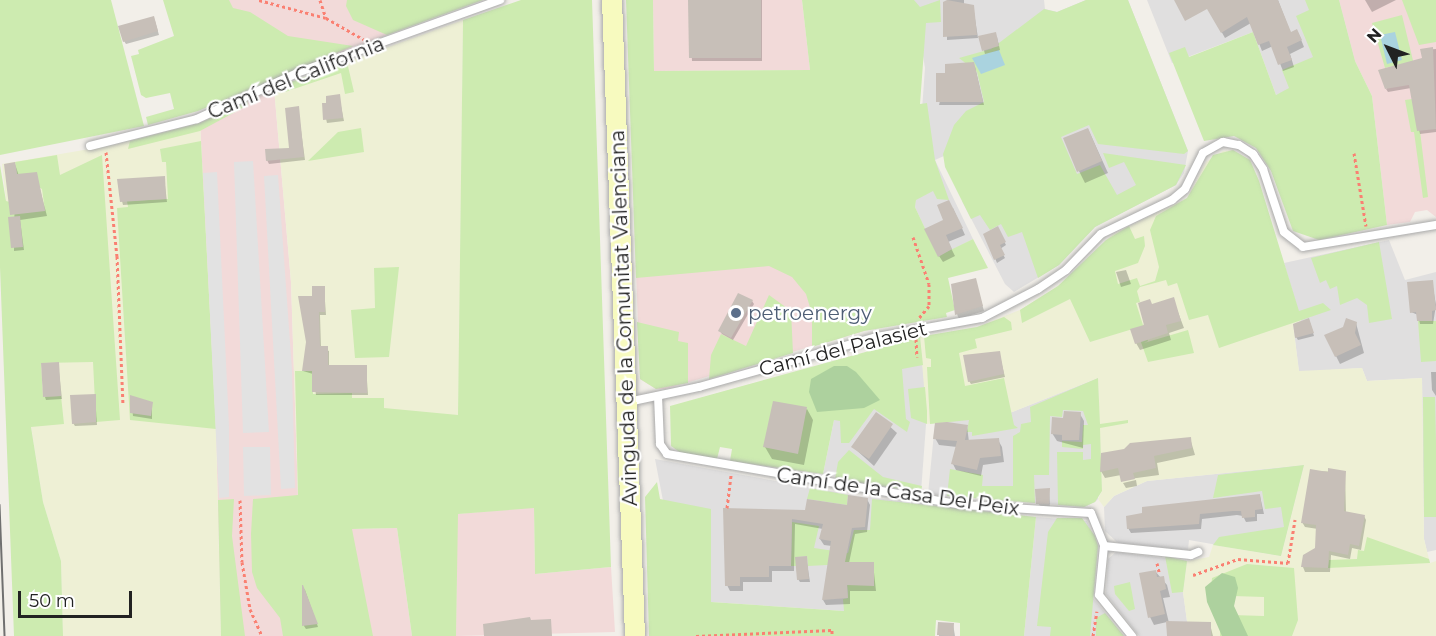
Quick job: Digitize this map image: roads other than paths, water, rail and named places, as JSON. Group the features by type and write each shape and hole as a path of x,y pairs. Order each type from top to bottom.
{"main road":[{"name":"Avinguda de la Comunitat Valenciana","path":"612,0 635,636"}],"lane":[{"name":"Camí del California","path":"90,146 197,119 297,73 500,0"},
{"name":"Camí del Palasiet","path":"628,402 911,329 982,318 1038,289 1066,270 1101,234 1172,200 1185,189 1203,153 1223,142 1239,145 1253,154 1263,169 1284,232 1291,241 1319,247 1436,225"},
{"name":"Camí de la Casa Del Peix","path":"658,396 660,444 667,454 963,505 1086,512 1094,518 1104,546 1100,584 1102,602 1132,636"},
{"path":"1104,546 1191,555 1198,552"}],"water":[{"path":"1395,32 1402,60 1387,64 1380,35"},
{"path":"999,50 1005,65 981,74 972,58"}],"tram line":[{"path":"0,505 5,636"}],"place":[{"name":"petroenergy","path":"736,313"}]}
